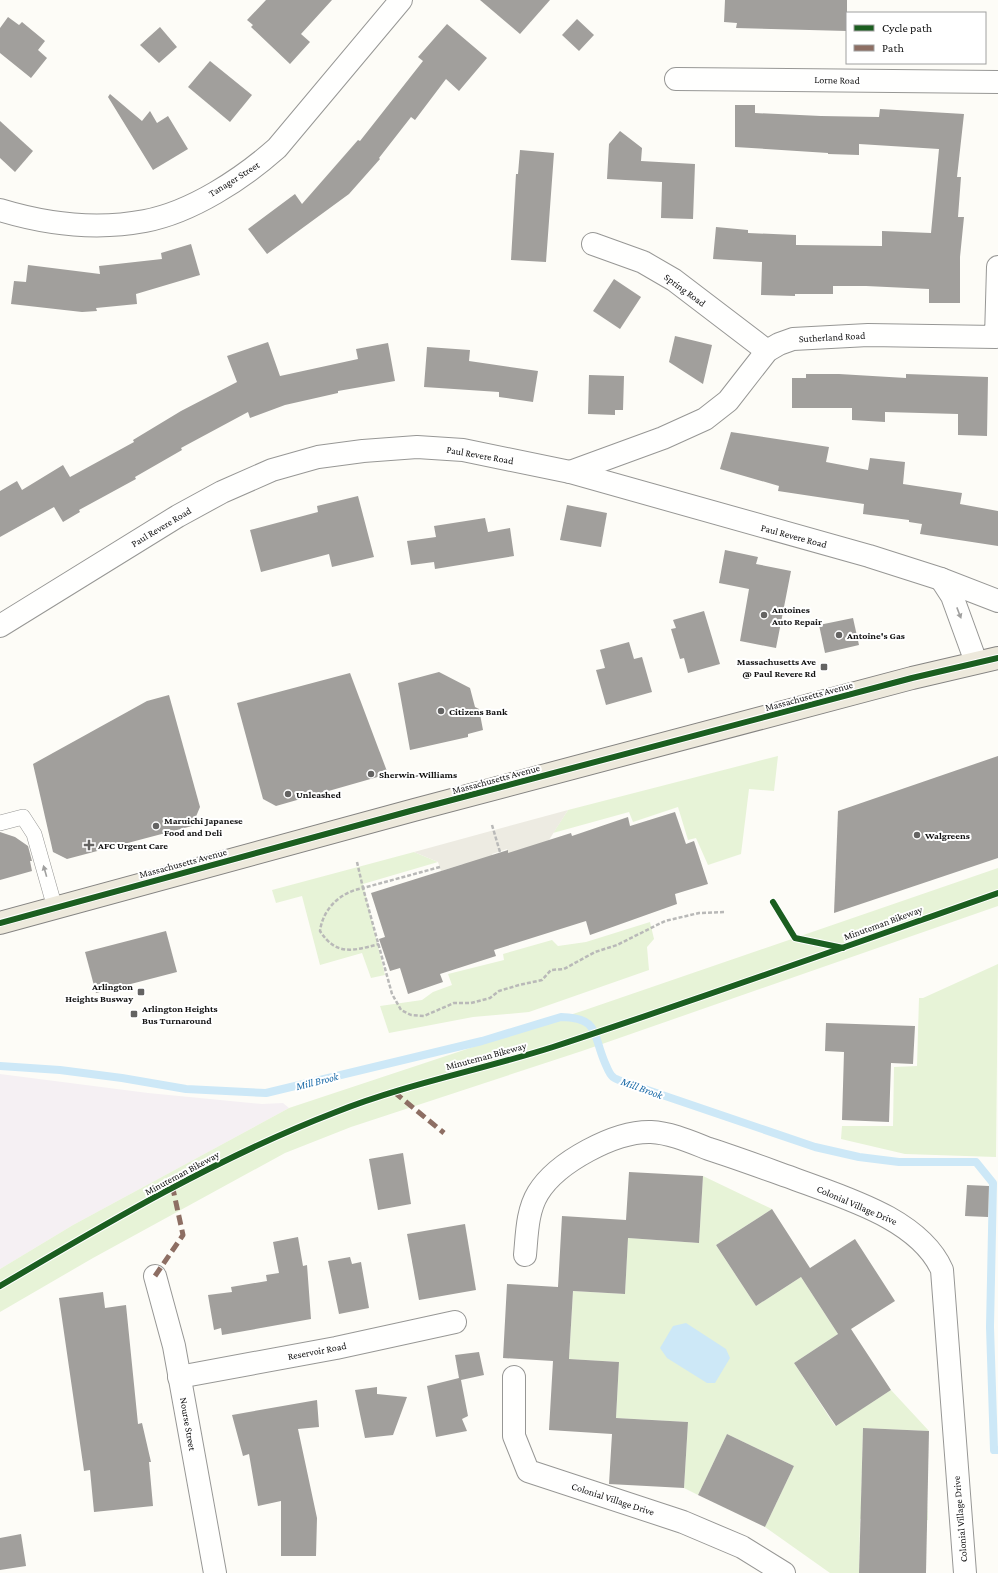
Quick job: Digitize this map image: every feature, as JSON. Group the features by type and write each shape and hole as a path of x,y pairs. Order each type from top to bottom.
{"main road":[{"name":"Massachusetts Avenue","path":"0,923 366,823 976,662 998,658"}],"street":[{"name":"Tanager Street","path":"0,210 43,222 83,225 122,224 146,221 170,213 199,200 257,166 277,148 400,0"},
{"name":"Lorne Road","path":"676,79 998,82"},
{"name":"Spring Road","path":"593,244 643,262 674,280 767,352"},
{"name":"Sutherland Road","path":"570,472 670,435 705,420 728,401 767,352 779,344 800,339 868,335 997,338 998,267"},
{"name":"Paul Revere Road","path":"0,626 178,516 222,492 272,470 318,457 363,451 417,447 463,450 570,472 869,556 941,579 998,601"},
{"path":"941,579 956,605 976,662"},
{"name":"Colonial Village Drive","path":"525,1255 532,1206 538,1192 563,1167 603,1143 635,1133 652,1132 683,1139 845,1198 899,1223 915,1234 935,1256 942,1270 964,1573"},
{"name":"Nourse Street","path":"155,1276 174,1346 215,1573"},
{"name":"Reservoir Road","path":"179,1377 336,1348 455,1322"},
{"name":"Colonial Village Drive","path":"514,1377 514,1436 528,1471 683,1522 742,1547 784,1573"}],"lane":[{"path":"0,823 23,817 34,834 55,908"}],"path":[{"path":"492,825 500,852"},
{"path":"357,862 392,994 401,1010 410,1015 424,1016 454,1003 471,1003 490,998 499,991 542,980 551,970 564,969 595,952 617,945 665,921 699,913 726,912"},
{"path":"379,944 344,950 331,946 320,931 325,912 343,895 440,866"}],"shaded area":[{"path":"568,810 549,840 510,859 507,849 492,854 494,860 465,869 463,864 441,871 438,862 414,852"},
{"path":"0,1074 148,1093 262,1104 283,1103 289,1108 73,1225 0,1269"}],"green space":[{"path":"778,756 774,791 749,789 741,854 708,865 696,838 688,840 678,807 633,822 629,812 553,833 568,810"},
{"path":"414,852 438,862 363,884 385,975 371,978 362,953 320,965 302,896 276,903 272,890"},
{"path":"998,868 998,906 582,1051 351,1127 285,1153 93,1258 0,1312 0,1269 73,1225 289,1108 585,1010"},
{"path":"650,922 654,939 647,947 649,970 529,1012 473,1017 389,1033 380,1006 422,1000 433,992 452,985 448,974 504,960 503,954 552,940 558,946 586,942"},
{"path":"998,964 996,1157 905,1154 841,1139 842,1126 893,1126 894,1067 917,1066 919,998 923,998"},
{"path":"703,1176 772,1209 716,1245 756,1306 801,1277 838,1334 794,1363 835,1426 891,1390 929,1431 863,1428 861,1501 927,1504 928,1520 860,1519 859,1573 830,1573 765,1527 794,1466 727,1434 698,1495 684,1488 688,1422 616,1418 619,1362 569,1359 573,1291 625,1294 628,1238 699,1243"}],"water":[{"path":"686,1323 726,1349 730,1358 715,1383 707,1383 667,1358 660,1348 673,1326"}],"building":[{"path":"266,0 332,0 301,34 310,42 290,64 251,27 253,25 247,20"},
{"path":"480,0 550,0 520,34"},
{"path":"725,0 847,0 846,31 736,28 737,23 724,22"},
{"path":"8,17 19,25 22,22 45,41 38,50 47,58 31,78 0,53 0,28"},
{"path":"577,19 594,35 579,51 562,35"},
{"path":"447,24 487,58 459,91 446,79 415,120 411,117 379,158 380,159 349,194 267,254 248,229 295,194 302,204 358,140 360,141 423,61 418,57"},
{"path":"160,27 177,47 159,63 140,45"},
{"path":"210,61 252,95 230,122 188,87"},
{"path":"110,94 142,121 150,111 157,123 168,116 188,149 153,170 108,97"},
{"path":"735,105 755,105 755,113 821,116 879,117 880,109 964,114 957,177 961,177 958,217 964,217 960,257 960,303 929,303 929,289 866,286 833,286 833,294 795,294 795,296 761,295 762,262 713,259 716,227 748,230 748,233 796,235 796,245 882,246 882,231 931,233 939,149 859,144 859,155 735,147"},
{"path":"0,121 33,151 15,172 0,158"},
{"path":"620,131 642,148 641,161 695,164 693,219 661,218 662,182 607,179 609,144"},
{"path":"520,150 554,153 546,262 511,260 516,174 518,174"},
{"path":"191,244 200,275 136,294 137,304 96,308 97,311 82,312 11,304 14,281 26,282 28,265 100,274 99,266 162,259 161,253"},
{"path":"614,279 641,297 620,329 593,311"},
{"path":"675,336 712,345 703,384 669,362"},
{"path":"268,342 280,376 358,359 356,349 388,343 395,381 338,391 338,393 285,405 250,418 248,412 181,448 182,450 135,477 136,479 79,510 80,512 63,522 54,507 0,537 0,491 17,481 22,490 63,465 70,477 134,442 133,440 181,411 237,382 227,356"},
{"path":"427,347 470,350 469,361 538,371 533,402 499,397 499,392 424,387"},
{"path":"806,374 839,374 906,378 906,374 988,377 987,436 958,435 958,414 885,412 885,422 852,420 852,408 792,408 792,378 806,378"},
{"path":"589,375 624,376 623,410 615,410 615,415 588,414"},
{"path":"731,432 829,447 826,462 868,470 870,458 905,462 903,484 962,493 960,504 998,511 998,546 920,534 922,524 909,522 909,520 863,514 864,504 778,491 779,486 720,469"},
{"path":"358,496 374,557 332,567 329,554 261,572 250,530 318,512 317,506"},
{"path":"567,505 607,513 601,547 560,540"},
{"path":"485,518 488,532 510,528 514,556 435,569 434,562 411,565 407,541 436,537 434,526"},
{"name":"Antoines Auto Repair","path":"725,550 758,557 756,564 791,571 776,648 740,641 749,589 719,583"},
{"path":"704,611 720,664 688,673 684,658 680,659 671,629 676,628 673,620"},
{"name":"Antoine's Gas","path":"853,618 859,645 825,653 819,625"},
{"path":"629,642 634,659 642,657 652,692 606,705 596,670 605,668 600,650"},
{"name":"Citizens Bank","path":"439,672 470,688 475,707 479,709 483,730 468,734 468,737 410,750 398,683"},
{"path":"350,673 388,774 276,806 263,799 237,703"},
{"path":"169,695 200,807 192,826 67,859 53,852 33,764 147,701"},
{"name":"Walgreens","path":"998,756 998,858 834,913 838,811"},
{"path":"675,812 686,844 694,841 708,884 675,894 677,904 590,935 586,921 494,950 496,956 440,974 443,982 408,994 400,968 390,971 379,939 385,937 371,893 508,850 508,853 571,833 572,836 628,817 630,826"},
{"path":"0,832 15,837 28,846 32,861 30,861 32,871 0,880"},
{"path":"166,931 177,972 96,993 85,952"},
{"path":"826,1023 915,1026 913,1064 891,1063 889,1122 842,1120 844,1052 825,1051"},
{"path":"403,1153 411,1204 378,1210 369,1159"},
{"path":"629,1172 703,1176 699,1243 628,1238 625,1294 573,1291 569,1359 619,1362 616,1418 688,1422 684,1488 609,1484 612,1434 549,1430 553,1361 503,1358 507,1284 558,1287 562,1216 626,1220"},
{"path":"967,1185 989,1186 988,1217 965,1216"},
{"path":"772,1209 810,1268 855,1239 895,1301 851,1329 891,1390 836,1426 794,1363 838,1334 801,1277 756,1306 716,1245"},
{"path":"465,1224 476,1290 419,1300 407,1234"},
{"path":"298,1237 303,1266 307,1265 311,1319 222,1335 221,1328 214,1330 208,1295 232,1292 231,1287 267,1281 266,1275 279,1273 273,1242"},
{"path":"350,1257 352,1264 361,1262 369,1308 339,1314 328,1261"},
{"path":"103,1292 105,1308 126,1305 138,1424 142,1423 151,1462 149,1462 153,1506 94,1512 90,1470 84,1471 59,1298"},
{"path":"479,1352 484,1375 461,1380 468,1416 462,1419 467,1431 436,1437 427,1386 459,1378 455,1355"},
{"path":"377,1387 377,1394 407,1397 393,1435 365,1438 355,1390"},
{"path":"317,1400 319,1427 298,1429 317,1518 316,1556 281,1556 281,1501 258,1506 249,1454 243,1456 232,1415"},
{"path":"863,1428 929,1431 926,1573 859,1573"},
{"path":"727,1434 794,1466 765,1527 698,1495"},
{"path":"21,1534 26,1566 0,1570 0,1538"}],"waterway":[{"name":"Mill Brook","path":"0,1066 60,1070 122,1078 186,1089 266,1093 482,1041 561,1017 574,1018 589,1024 593,1029 608,1070 612,1076 618,1080 815,1147 859,1157 899,1162 976,1162 993,1183 990,1327 994,1450 998,1450"}],"marked path":[{"path":"394,1092 444,1133"},
{"path":"155,1276 183,1235 173,1189"}],"cycle path":[{"path":"0,923 414,810 912,678 998,658"},
{"name":"Minuteman Bikeway","path":"0,1286 123,1215 207,1170 249,1149 336,1112 389,1093 553,1047 998,893"},
{"name":"Minuteman Bikeway","path":"773,902 795,938 843,948"}],"place":[{"name":"Antoines Auto Repair","path":"764,615"},
{"name":"Antoine's Gas","path":"839,635"},
{"name":"Massachusetts Ave @ Paul Revere Rd","path":"824,667"},
{"name":"Citizens Bank","path":"441,711"},
{"name":"Sherwin-Williams","path":"371,774"},
{"name":"Unleashed","path":"288,794"},
{"name":"Maruichi Japanese Food and Deli","path":"156,826"},
{"name":"Walgreens","path":"917,835"},
{"name":"AFC Urgent Care","path":"89,845"},
{"name":"Arlington Heights Busway","path":"141,992"},
{"name":"Arlington Heights Bus Turnaround","path":"134,1014"}]}
